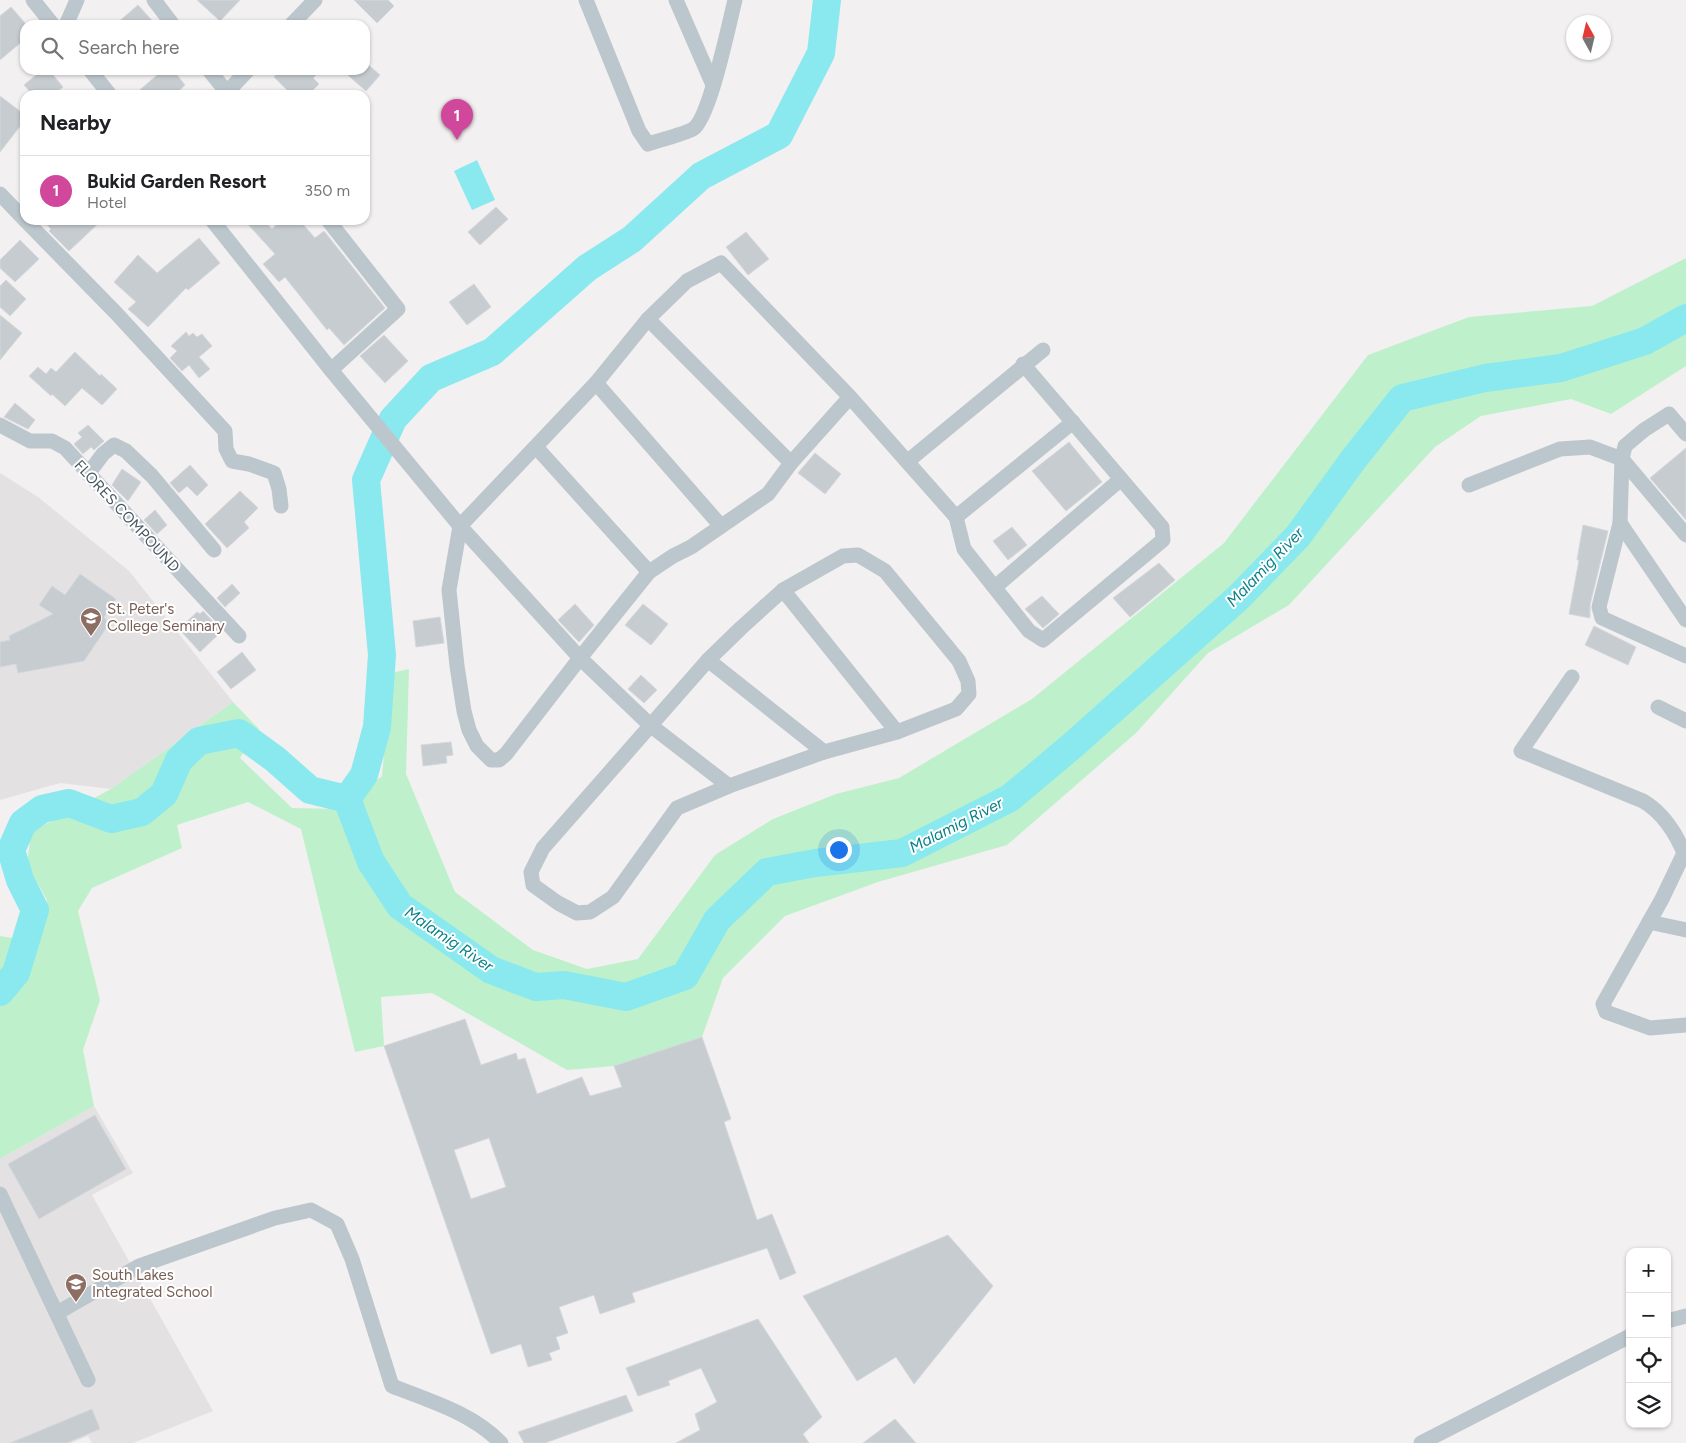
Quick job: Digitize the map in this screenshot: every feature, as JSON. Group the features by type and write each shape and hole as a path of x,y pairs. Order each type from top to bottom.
{"street":[{"path":"33,0 49,20"},
{"path":"68,20 77,0"},
{"path":"154,0 169,20"},
{"path":"296,20 315,0"},
{"path":"586,0 639,131 648,144 693,129 702,116 713,85 735,0"},
{"path":"676,0 713,85"},
{"path":"94,75 106,90"},
{"path":"213,75 225,90"},
{"path":"231,90 244,75"},
{"path":"0,194 20,215"},
{"path":"30,225 116,313 225,430 226,449 232,461 249,464 274,473 279,489 281,506"},
{"path":"216,225 331,370 460,526 580,658 650,725 729,786"},
{"path":"331,370 398,310 332,225"},
{"path":"850,397 791,463 768,494 691,548 673,556 649,572 506,754 499,760 491,760 477,746 469,730 464,710 449,590 460,526 596,383 648,319 687,281 721,263 850,397 956,517 964,549 1029,631 1043,640 1163,540 1162,527 1023,364"},
{"path":"648,319 791,463"},
{"path":"908,461 1023,364 1043,350"},
{"path":"596,383 721,526"},
{"path":"1686,434 1669,414 1644,430 1625,446 1622,460 1620,522 1599,608 1602,618 1686,656"},
{"path":"956,517 1073,422"},
{"name":"FLORES COMPOUND","path":"0,425 30,441 52,441 65,448 238,636"},
{"path":"88,474 103,454 114,445 126,451 152,476 214,550"},
{"path":"536,447 649,572"},
{"path":"1469,485 1560,450 1590,447 1622,460 1686,536"},
{"path":"996,587 1121,479"},
{"path":"1620,522 1686,620"},
{"path":"858,555 885,571 959,661 968,681 969,694 956,710 897,732 824,752 729,786 677,808 613,896 590,912 577,913 558,903 533,885 531,872 543,848 708,660 783,590 842,556 858,555"},
{"path":"783,590 897,732"},
{"path":"708,660 824,752"},
{"path":"1572,677 1521,751 1656,808 1679,841 1685,854 1604,1004 1606,1012 1650,1028 1686,1026"},
{"path":"1658,707 1686,721"},
{"path":"1649,922 1686,930"},
{"path":"0,1194 88,1380"},
{"path":"57,1313 139,1266 275,1218 311,1210 338,1224 352,1259 392,1386 441,1405 470,1419 484,1427 501,1443"},
{"path":"1671,1320 1686,1316"},
{"path":"1421,1443 1626,1338"}],"shaded area":[{"name":"St. Peter's College Seminary","path":"0,473 38,497 129,571 233,702 111,789 60,783 0,800"},
{"name":"South Lakes Integrated School","path":"94,1106 133,1173 92,1195 213,1411 133,1443 92,1443 88,1436 71,1443 0,1443 0,1159"}],"green space":[{"path":"1686,258 1686,366 1611,414 1571,399 1481,416 1435,447 1289,605 1208,653 1136,733 1007,845 878,882 785,916 723,978 702,1037 614,1066 567,1070 432,993 381,997 384,1046 355,1052 301,829 248,802 177,825 182,848 92,888 78,911 100,1000 83,1050 94,1106 0,1159 0,936 37,942 47,900 27,865 31,832 111,789 233,702 259,729 240,758 292,808 341,809 382,776 391,673 409,669 406,774 455,892 533,950 587,969 638,959 715,855 773,819 836,794 899,778 1032,699 1224,543 1368,355 1469,317 1592,306"}],"water":[{"path":"477,160 495,200 472,210 454,171"}],"building":[{"path":"197,0 240,0 219,20"},
{"path":"354,0 388,0 394,6 377,23"},
{"path":"138,5 152,20 121,20"},
{"path":"11,7 22,20 20,20 20,43 0,60 0,16"},
{"path":"370,66 380,75 365,90 348,75 370,75"},
{"path":"36,75 53,75 63,87 59,90 28,90 24,85"},
{"path":"157,75 177,75 185,85 180,90 140,90"},
{"path":"276,75 316,75 313,78 319,84 313,90 287,90 274,77"},
{"path":"0,96 20,111 20,126 0,152"},
{"path":"496,207 508,219 480,245 468,232"},
{"path":"47,225 97,225 69,251 49,231 51,229"},
{"path":"249,225 268,225 272,229 276,225 303,225 315,238 324,231 385,308 344,345 329,328 327,330 285,277 279,282 263,264 275,254"},
{"path":"746,232 769,259 748,275 726,247"},
{"path":"199,238 220,263 188,290 186,288 148,327 128,309 136,302 114,282 138,255 157,273"},
{"path":"20,240 39,259 15,282 0,268 0,260"},
{"path":"6,280 26,299 10,316 0,307 0,286"},
{"path":"474,284 491,307 467,325 449,302"},
{"path":"0,315 22,333 0,360"},
{"path":"186,332 189,336 193,333 197,337 202,334 212,346 199,357 210,369 199,378 189,365 182,371 170,358 177,351 171,346"},
{"path":"384,335 408,361 385,383 360,356"},
{"path":"75,352 117,389 102,405 82,388 65,406 29,376 38,367 46,374 51,368 56,372"},
{"path":"15,403 35,420 28,429 4,417"},
{"path":"88,425 104,441 94,450 91,447 83,454 74,444 82,437 78,433"},
{"path":"1069,442 1102,482 1066,511 1032,471"},
{"path":"1686,448 1686,520 1650,478"},
{"path":"815,453 841,474 825,494 798,473"},
{"path":"190,465 208,485 197,496 187,486 179,493 170,483"},
{"path":"122,469 141,482 128,501 112,485"},
{"path":"240,491 258,508 244,522 249,528 227,548 205,524"},
{"path":"155,510 167,525 157,534 144,520"},
{"path":"1583,525 1608,531 1590,605 1590,618 1569,614"},
{"path":"1012,527 1027,545 1008,560 993,541"},
{"path":"1159,563 1175,580 1130,617 1113,598"},
{"path":"80,574 116,599 104,617 109,624 84,661 18,673 16,664 0,667 0,642 10,640 9,636 53,614 39,605 52,586 65,595"},
{"path":"232,584 240,593 225,607 217,598"},
{"path":"1042,596 1059,614 1043,628 1025,609"},
{"path":"575,604 594,625 579,642 558,620"},
{"path":"643,604 668,624 651,645 625,625"},
{"path":"203,611 222,631 200,652 179,629 197,612 200,614"},
{"path":"440,617 444,643 416,647 413,621"},
{"path":"1594,626 1636,647 1628,665 1585,645"},
{"path":"242,652 256,670 231,689 217,672"},
{"path":"641,675 657,690 644,703 628,689"},
{"path":"451,742 453,755 446,756 447,763 423,766 421,745"},
{"path":"465,1019 481,1065 516,1053 518,1060 525,1058 537,1094 582,1077 590,1096 622,1087 614,1066 702,1037 731,1119 724,1122 757,1220 772,1214 796,1273 780,1280 767,1248 632,1293 635,1302 600,1314 594,1295 559,1307 568,1333 556,1337 560,1349 549,1353 552,1360 528,1367 521,1344 491,1354 384,1046","holes":["489,1138 506,1187 471,1199 454,1150"]},
{"path":"95,1115 126,1169 39,1219 8,1164"},
{"path":"948,1235 993,1286 914,1384 896,1357 857,1381 803,1296"},
{"path":"758,1319 822,1417 803,1434 809,1443 676,1443 700,1430 695,1414 717,1402 701,1368 668,1381 670,1385 638,1396 626,1368"},
{"path":"626,1395 633,1411 545,1443 524,1443 518,1432"},
{"path":"92,1409 100,1429 67,1443 10,1443"},
{"path":"895,1419 916,1443 863,1443"}],"waterway":[{"path":"347,799 364,775 377,727 382,655 366,480 393,419 431,378 492,352 587,268 632,239 701,176 779,135 821,53 827,0"},
{"name":"Malamig River","path":"347,799 371,862 400,906 491,970 536,987 564,985 626,997 685,976 717,920 767,872 815,863 902,853 1010,798 1073,745 1239,597 1298,536 1353,460 1402,398 1485,378 1561,368 1645,341 1686,318"},
{"name":"Malamig River","path":"0,992 16,973 35,910 20,880 11,850 23,823 42,809 69,803 111,819 142,812 164,794 179,760 199,741 239,733 275,759 310,790 347,799"}],"place":[{"name":"Bukid Garden Resort","path":"457,140"},
{"name":"St. Peter's College Seminary","path":"91,637"},
{"name":"South Lakes Integrated School","path":"76,1303"}]}
